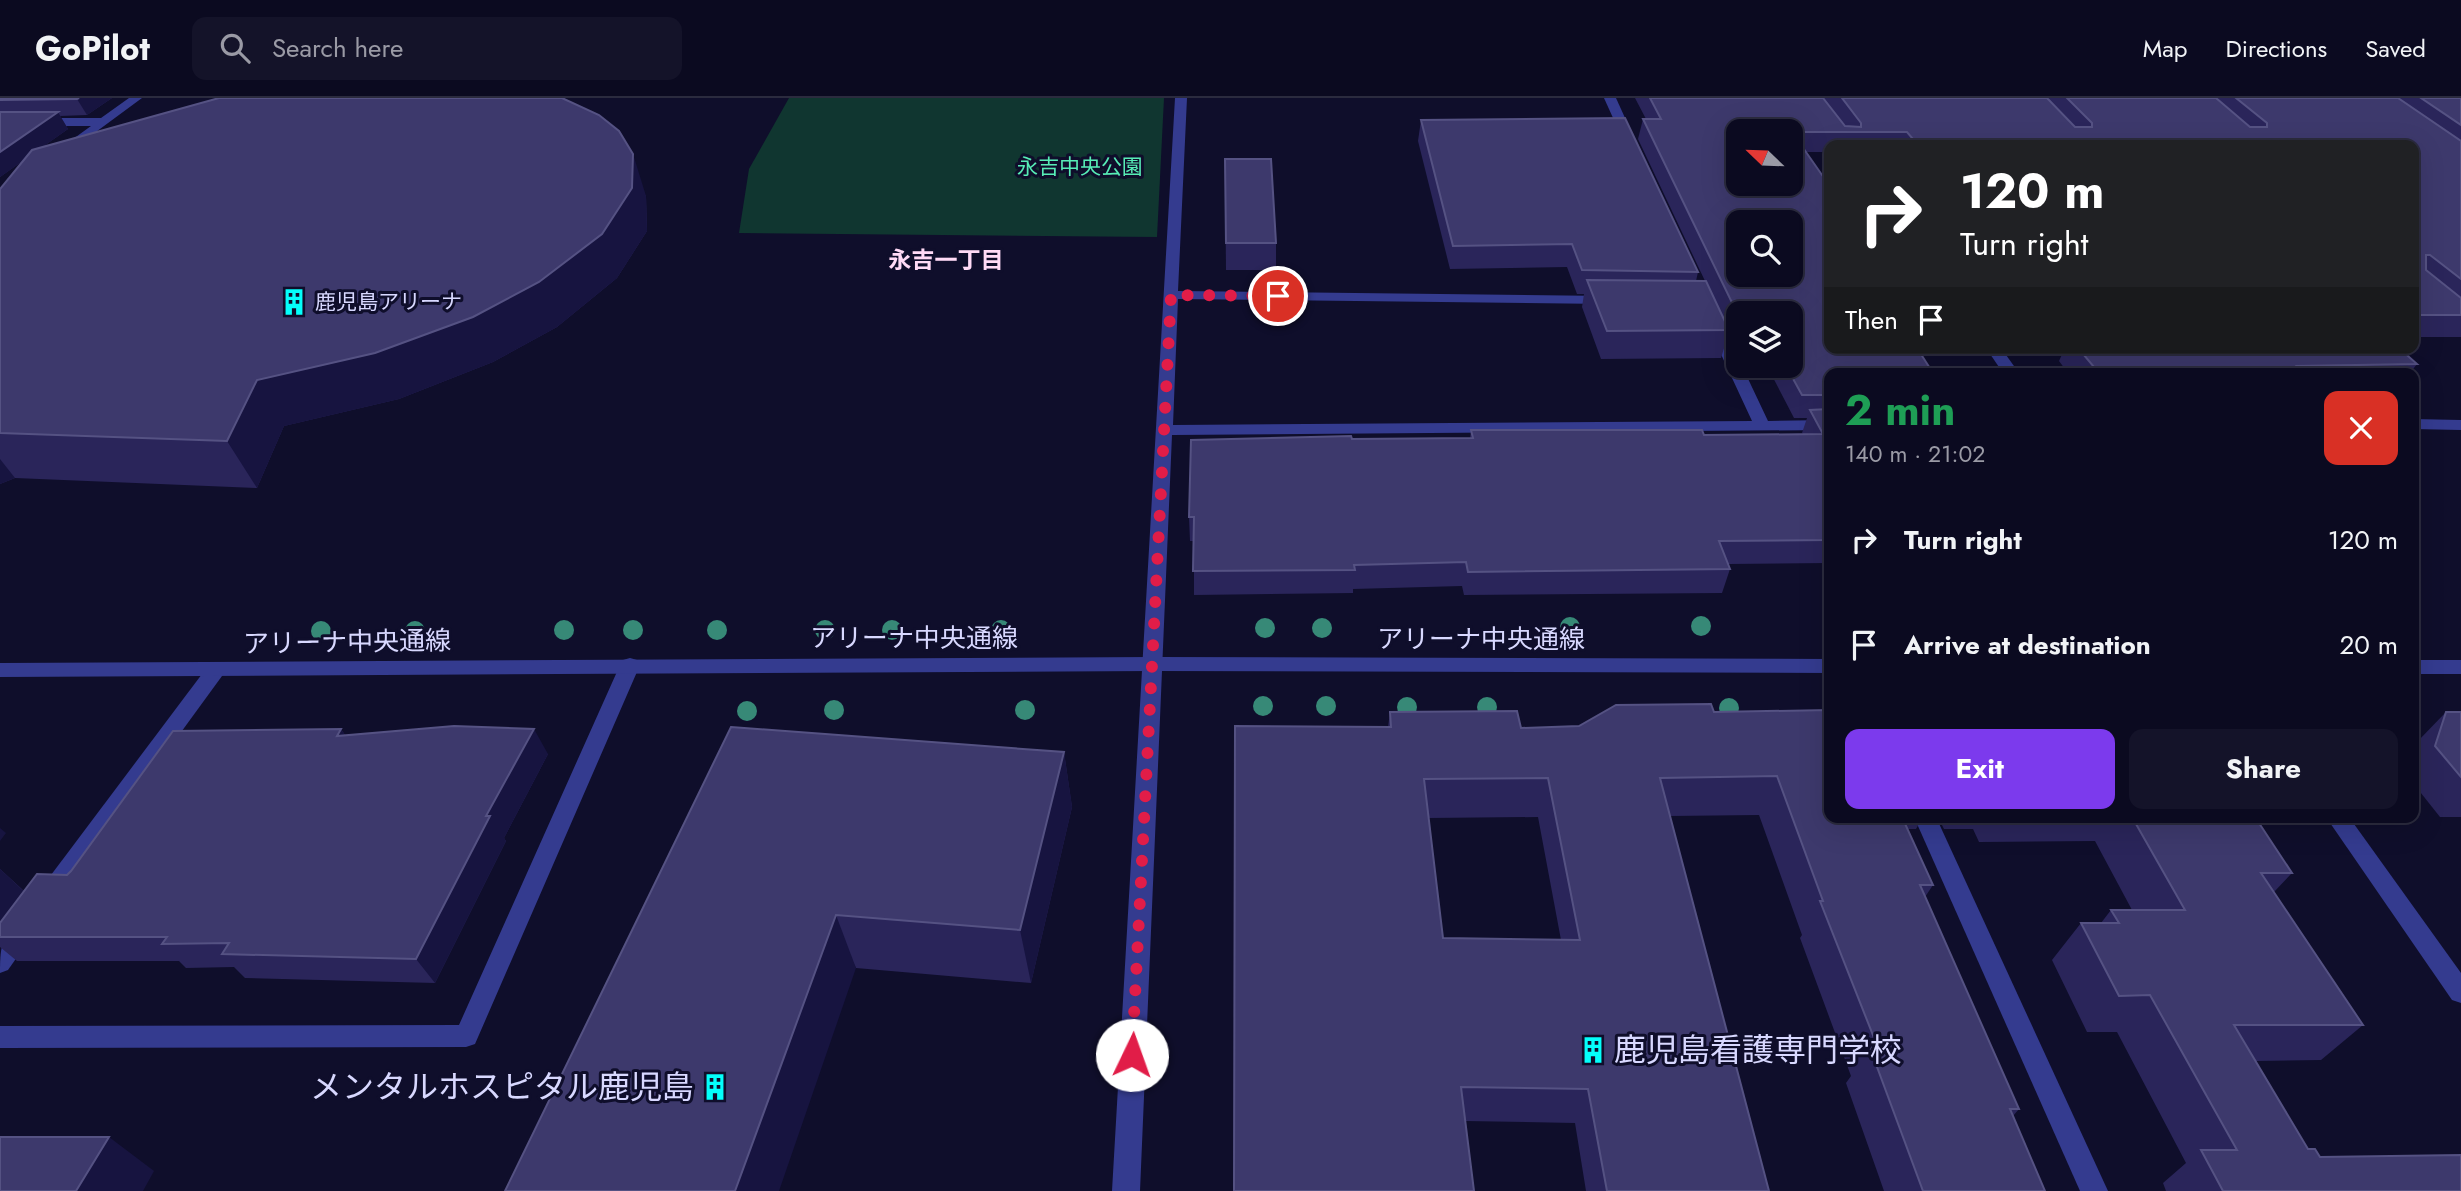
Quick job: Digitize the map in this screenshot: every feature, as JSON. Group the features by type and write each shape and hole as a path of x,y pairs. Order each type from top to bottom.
{"street":[{"path":"52,160 136,98"},
{"path":"1126,1191 1181,98"},
{"path":"1610,98 1637,158"},
{"path":"0,122 104,122"},
{"path":"1171,295 1622,300"},
{"path":"1709,314 1763,426"},
{"path":"2419,424 2461,425"},
{"path":"1164,430 1824,425"},
{"path":"0,1037 466,1036 630,665"},
{"name":"アリーナ中央通線","path":"0,670 215,671 630,665 1824,666"},
{"path":"2419,667 2461,667"},
{"path":"0,963 215,671"},
{"path":"1928,823 2094,1191"},
{"path":"2340,823 2461,992"}],"green space":[{"name":"永吉中央公園","path":"789,98 1164,98 1157,237 739,233 749,169"}],"building":[{"path":"0,98 79,98 0,100"},
{"name":"鹿児島アリーナ","path":"219,98 562,98 599,115 619,131 633,154 632,188 602,234 539,282 473,317 375,353 257,380 227,441 0,433 0,189 32,150"},
{"path":"1650,98 1823,98 1845,126 1861,127 1861,123 1842,98 2047,98 2075,127 2092,127 2092,123 2067,98 2216,98 2250,127 2267,127 2267,123 2236,98 2398,98 2461,141 2461,279 2430,255 2426,255 2426,270 2461,298 2461,315 2419,315 2419,140 1914,140 1907,132 1803,132 1803,119 1726,119 1726,196 1803,196 1803,148 1824,178 1824,354 1921,354 1930,368 1824,368 1824,395 1802,395 1793,378 1803,378 1803,301 1731,301 1643,119 1661,119"},
{"path":"2421,98 2461,98 2461,125"},
{"path":"0,112 58,112 0,152"},
{"path":"1625,118 1698,272 1582,270 1572,244 1453,246 1421,120"},
{"path":"1225,159 1271,159 1276,243 1226,243"},
{"path":"1587,280 1706,281 1726,324 1726,330 1607,331"},
{"path":"2083,354 2406,354 2417,364 2297,366 2299,368 2095,368"},
{"path":"1824,409 1824,540 1719,541 1730,569 1468,572 1466,562 1354,565 1355,570 1193,571 1194,517 1189,517 1191,440 1351,436 1352,439 1473,438 1471,430 1702,430 1704,435 1823,434 1810,410"},
{"path":"1711,704 1714,712 1824,710 1824,823 1905,823 1933,885 1920,885 2019,1109 2010,1109 2045,1191 1923,1191 1870,1048 1878,1048 1820,901 1823,901 1777,776 1660,778 1769,1191 1607,1191 1588,1089 1461,1087 1474,1191 1234,1191 1235,726 1391,727 1390,712 1517,711 1521,728 1579,726 1616,705","holes":["1548,778 1580,940 1443,938 1424,779"]},
{"path":"2446,712 2461,712 2461,777 2435,746"},
{"path":"454,726 534,729 486,816 490,816 416,959 222,954 229,943 162,944 167,937 0,937 0,923 37,874 67,875 71,871 173,731 341,729 337,736"},
{"name":"メンタルホスピタル鹿児島","path":"731,727 1064,752 1020,930 836,915 735,1191 505,1191"},
{"path":"2135,823 2259,823 2292,873 2261,873 2363,1025 2234,1025 2308,1149 2315,1149 2320,1157 2461,1155 2461,1191 2223,1191 2201,1150 2237,1150 2150,995 2119,996 2081,923 2119,923 2111,910 2185,910"},
{"path":"0,1137 109,1137 76,1191 0,1191"}],"place":[{"name":"鹿児島アリーナ","path":"294,302"},
{"name":"鹿児島看護専門学校","path":"1593,1050"},
{"name":"メンタルホスピタル鹿児島","path":"715,1087"}],"district":[{"name":"永吉一丁目","path":"946,260"}],"route":[{"path":"1132,1055 1171,295 1278,296"}]}
